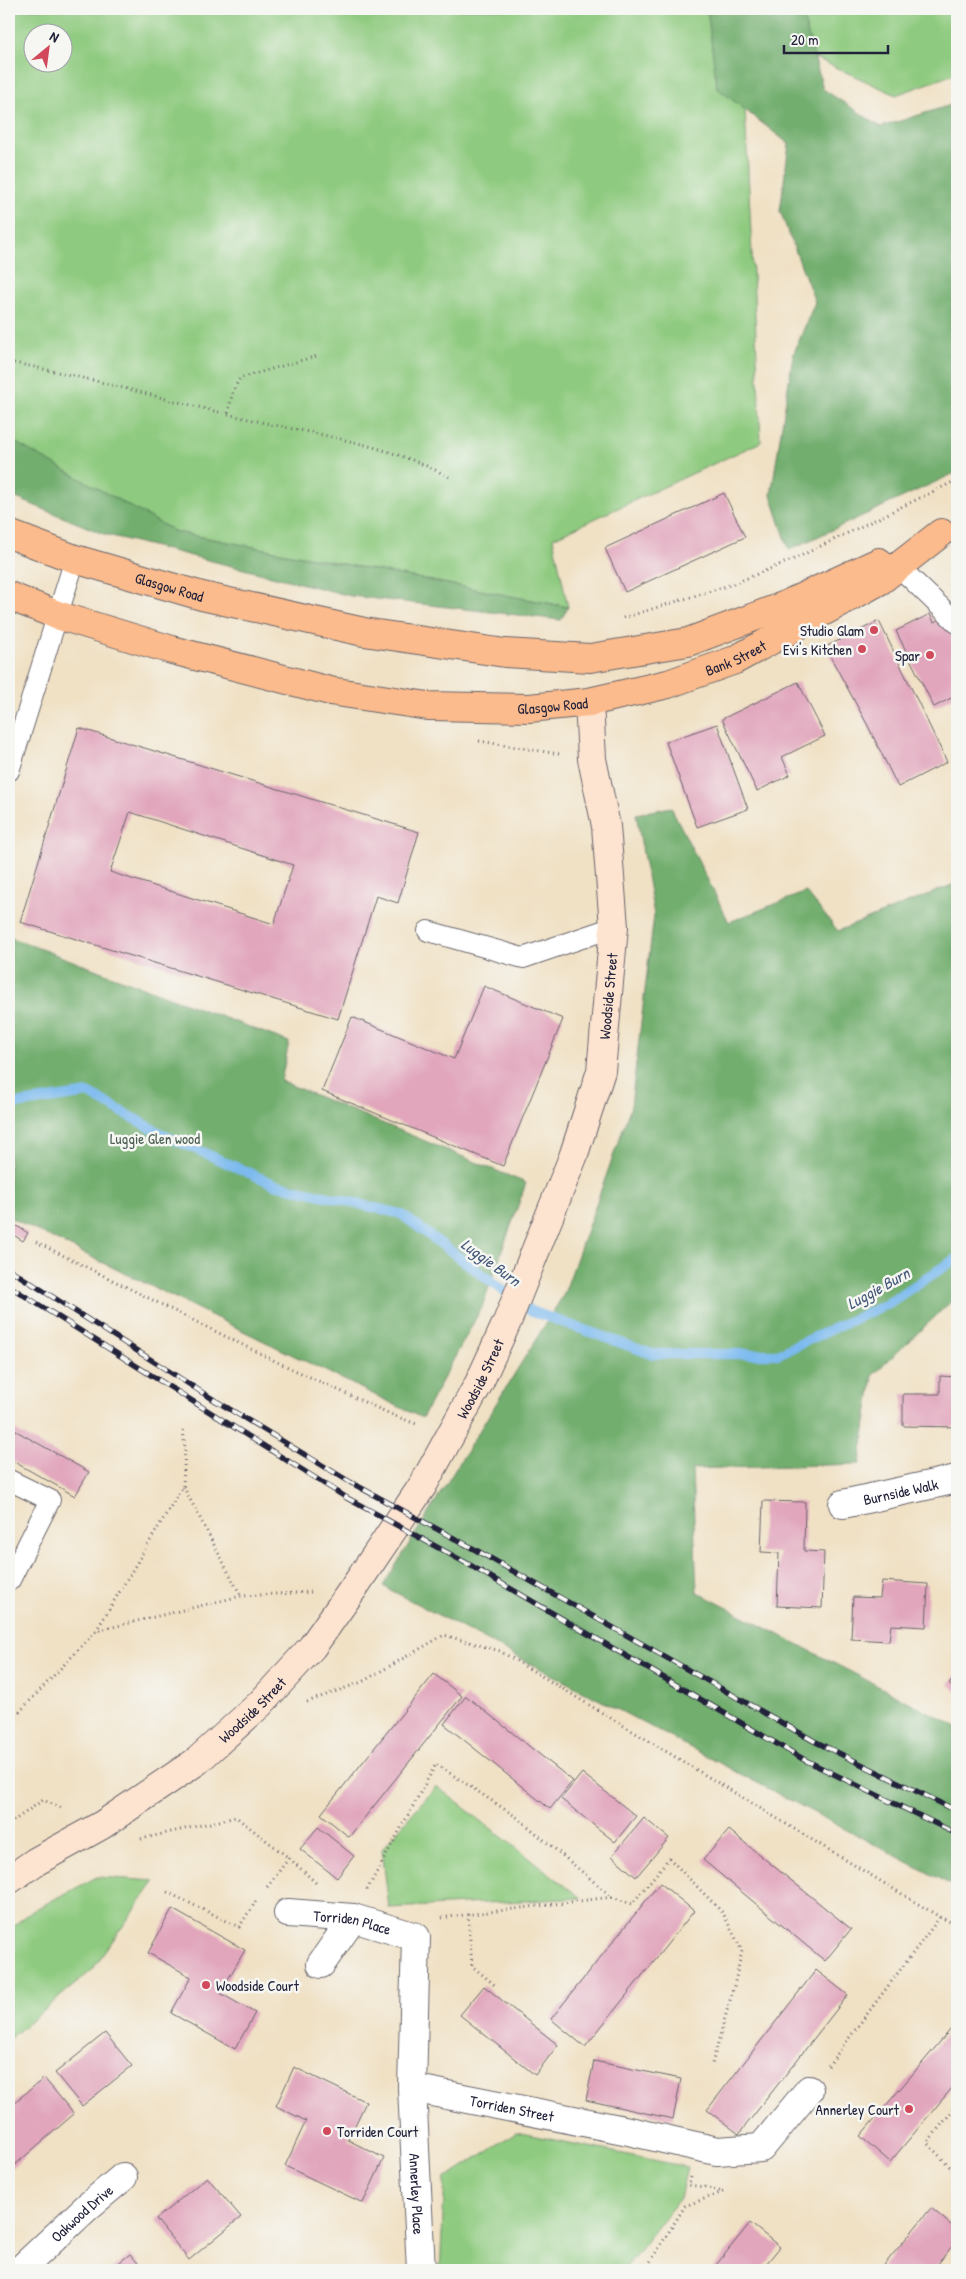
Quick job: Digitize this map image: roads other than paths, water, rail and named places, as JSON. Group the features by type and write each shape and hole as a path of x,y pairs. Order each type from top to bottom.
{"main road":[{"name":"Bank Street","path":"589,702 668,684 735,660 882,580 949,529"},
{"name":"Bank Street","path":"590,658 688,642 784,606 949,529"},
{"name":"Glasgow Road","path":"9,534 75,559 202,596 364,632 506,653 590,658 589,702 529,708 450,708 330,691 172,650 57,614 9,596"}],"street":[{"name":"Woodside Street","path":"9,1880 35,1862 102,1825 196,1761 260,1704 312,1647 353,1589 423,1485 479,1383 507,1322 573,1157 601,1071 614,927 606,826 592,759 589,702"},
{"name":"Burnside Walk","path":"842,1504 957,1479"},
{"name":"Torriden Place","path":"288,1913 353,1918 416,1937 412,2088"},
{"path":"321,1964 353,1918"},
{"name":"Torriden Street","path":"412,2088 629,2131 717,2151 761,2148 810,2090"},
{"name":"Annerley Place","path":"412,2088 422,2270"},
{"name":"Oakwood Drive","path":"20,2270 86,2208 123,2177"}],"lane":[{"path":"9,771 75,559"},
{"path":"898,566 957,623"},
{"path":"428,931 523,958 614,927"},
{"path":"9,1480 50,1500 9,1579"}],"waterway":[{"name":"Luggie Burn","path":"9,1105 88,1093 164,1135 274,1184 401,1214 531,1311 652,1354 778,1354 887,1304 957,1258"}],"railway":[{"path":"9,1269 203,1393 350,1482 474,1549 814,1741 957,1811"},
{"path":"9,1286 347,1498 468,1564 803,1759 957,1834"}],"place":[{"name":"Studio Glam","path":"874,630"},
{"name":"Evi's Kitchen","path":"862,649"},
{"name":"Spar","path":"930,655"},
{"name":"Woodside Court","path":"206,1985"},
{"name":"Annerley Court","path":"909,2109"},
{"name":"Torriden Court","path":"327,2131"}],"park label":[{"name":"Luggie Glen wood","path":"155,1138"}]}
